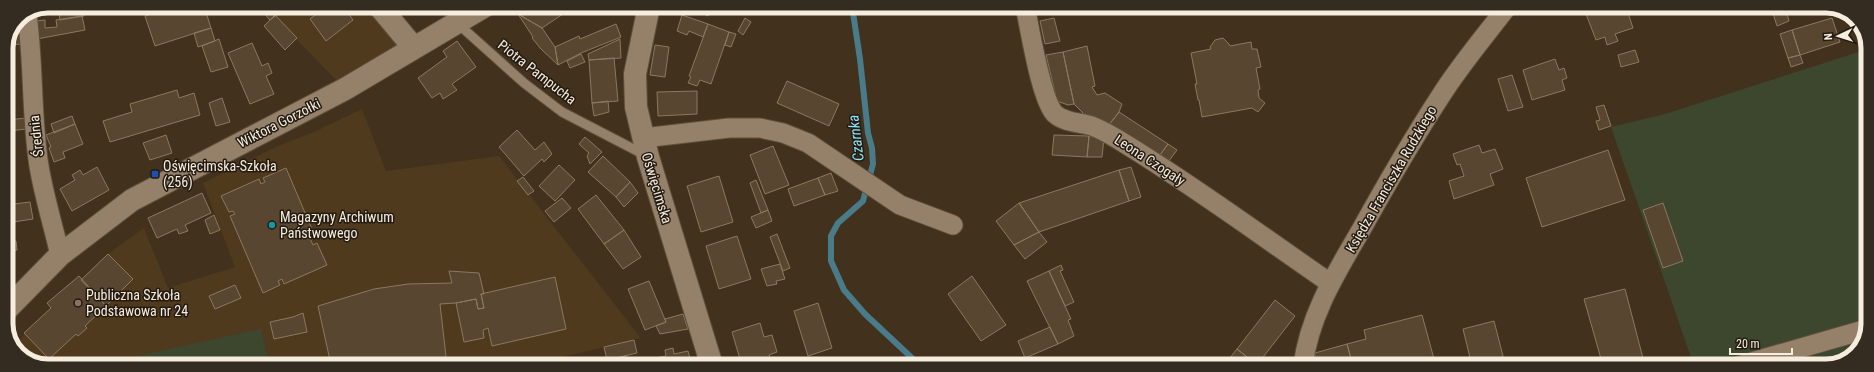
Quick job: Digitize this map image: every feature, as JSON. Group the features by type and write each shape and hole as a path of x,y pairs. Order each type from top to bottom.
{"main road":[{"path":"385,13 414,48"},
{"name":"Wiktora Gorzołki","path":"13,303 60,255 132,200 345,89 473,13"},
{"name":"Oświęcimska","path":"648,13 635,74 636,107 645,148 710,359"}],"street":[{"name":"Leona Czogały","path":"1027,13 1046,100 1055,114 1064,120 1091,126 1103,131 1129,146 1180,179 1330,283"},
{"name":"Księdza Franciszka Rudzkiego","path":"1304,359 1308,338 1330,283 1440,96 1502,13"},
{"name":"Średnia","path":"27,20 30,39 33,113 39,166 60,255"},
{"path":"645,148 703,130 760,128 783,133 808,143 900,205 953,225"},
{"path":"1762,359 1860,331"}],"lane":[{"name":"Piotra Pampucha","path":"457,23 524,84 562,112 645,148"}],"shaded area":[{"path":"276,13 385,13 414,48 345,89 296,39 276,16"},
{"path":"362,109 386,171 499,156 641,338 555,359 48,359 30,354 19,344 18,341 51,308 47,303 79,276 82,278 108,254 144,228 168,288 235,267 203,183 278,146 314,132"}],"green space":[{"path":"1861,51 1861,324 1855,344 1847,352 1838,357 1826,359 1692,359 1611,127 1665,114"},
{"path":"261,329 268,359 124,359"}],"building":[{"path":"59,13 83,13 84,16 60,20"},
{"path":"154,13 206,13 211,28 155,46 145,16"},
{"path":"264,13 278,14 270,20"},
{"path":"318,13 348,13 353,20 326,41 310,19"},
{"path":"520,13 564,13 542,28 518,14"},
{"path":"702,13 710,13 708,16"},
{"path":"1628,13 1633,28 1615,34 1618,41 1607,45 1605,37 1596,40 1586,14"},
{"path":"1773,13 1787,13 1789,21 1777,26"},
{"path":"518,14 542,28 555,47 558,65 532,38 533,37"},
{"path":"275,15 297,38 285,50 264,26"},
{"path":"682,15 708,24 703,37 689,31 687,35 677,31"},
{"path":"82,16 85,30 37,39 37,21 45,20 45,28 57,27 56,20"},
{"path":"745,18 751,22 743,35 738,31"},
{"path":"1054,18 1060,41 1045,44 1040,21"},
{"path":"1832,18 1840,42 1800,55 1792,30"},
{"path":"616,24 621,37 581,53 558,65 555,47 579,36 580,39"},
{"path":"708,24 729,32 711,84 700,80 697,86 688,83 691,77 689,76"},
{"path":"211,28 215,41 198,47 194,33"},
{"path":"21,30 22,44 13,45 16,34 18,31"},
{"path":"1792,30 1800,55 1788,58 1780,34"},
{"path":"729,32 736,34 731,47 725,45"},
{"path":"1223,38 1230,46 1251,42 1252,49 1257,49 1261,67 1256,68 1260,89 1258,90 1259,98 1265,103 1258,112 1252,108 1202,117 1195,84 1197,84 1191,53 1211,49 1210,47 1215,40"},
{"path":"219,39 228,67 211,72 202,46"},
{"path":"620,39 621,58 589,60 588,54"},
{"path":"457,41 476,67 452,84 457,90 443,99 440,93 432,98 418,78 447,57 443,51"},
{"path":"252,43 262,66 268,63 272,73 266,76 274,94 250,104 228,53"},
{"path":"655,45 669,47 665,77 650,75"},
{"path":"1087,46 1095,86 1092,87 1097,95 1105,93 1122,104 1119,112 1108,126 1087,117 1074,104 1063,52"},
{"path":"1635,50 1639,62 1621,67 1618,55"},
{"path":"1063,52 1074,104 1068,105 1057,101 1046,55"},
{"path":"581,54 585,62 570,68 567,61"},
{"path":"1800,55 1803,63 1791,67 1788,58"},
{"path":"614,58 618,101 592,103 589,60"},
{"path":"1555,59 1559,70 1564,68 1567,78 1562,80 1565,90 1532,100 1523,70"},
{"path":"1512,75 1523,107 1508,111 1498,79"},
{"path":"787,81 839,104 829,126 777,103"},
{"path":"177,90 179,98 194,93 200,115 110,142 103,121 132,112 130,104"},
{"path":"697,91 697,114 658,116 657,92"},
{"path":"222,98 230,122 216,126 209,103"},
{"path":"608,101 609,112 594,116 592,103"},
{"path":"1604,105 1611,126 1599,130 1596,121 1600,120 1596,107"},
{"path":"1119,112 1168,144 1157,159 1108,126"},
{"path":"72,116 75,124 54,133 51,124"},
{"path":"27,118 28,129 13,130 13,119"},
{"path":"75,124 83,144 63,152 65,158 54,162 49,148 51,147 46,135"},
{"path":"517,130 535,150 544,142 552,154 544,162 542,159 524,176 499,147"},
{"path":"166,135 172,153 150,160 143,143"},
{"path":"1054,135 1089,136 1087,157 1052,155"},
{"path":"1089,136 1104,138 1102,157 1087,157"},
{"path":"585,137 602,152 590,164 587,156 589,153 579,144"},
{"path":"1168,144 1177,150 1166,165 1157,159"},
{"path":"1479,145 1482,153 1495,149 1503,169 1490,174 1494,185 1454,199 1449,181 1464,176 1460,164 1457,165 1453,154"},
{"path":"773,146 789,185 765,194 750,155"},
{"path":"1608,150 1625,200 1542,227 1526,178"},
{"path":"603,156 630,182 616,197 588,172"},
{"path":"559,165 575,180 555,201 539,186"},
{"path":"97,167 109,190 72,211 60,189 75,180 72,175 80,170 83,175"},
{"path":"1131,167 1141,197 1129,201 1119,170"},
{"name":"Magazyny Archiwum Państwowego","path":"286,168 314,234 309,236 313,245 317,243 327,265 284,284 282,279 278,281 280,285 263,293 230,216 235,214 233,211 229,212 221,196 259,179 261,184 265,182 263,178"},
{"path":"1119,170 1129,201 1039,232 1019,203"},
{"path":"831,173 838,191 825,195 818,178"},
{"path":"719,176 733,222 701,232 687,186"},
{"path":"523,177 534,191 528,195 517,181"},
{"path":"818,178 825,195 794,206 788,189"},
{"path":"756,180 768,210 761,213 750,183"},
{"path":"630,182 638,193 624,207 616,197"},
{"path":"202,193 211,213 185,225 188,231 179,234 177,229 157,238 148,218"},
{"path":"596,195 624,230 604,244 578,209"},
{"path":"562,198 571,208 554,222 545,211"},
{"path":"30,202 33,219 13,222 13,204"},
{"path":"1019,203 1039,232 1014,245 996,221"},
{"path":"1663,203 1683,261 1663,268 1643,210"},
{"path":"768,210 772,221 756,228 751,217"},
{"path":"214,215 220,230 210,234 205,220"},
{"path":"624,230 641,257 623,269 604,244"},
{"path":"1039,232 1047,242 1025,259 1014,245"},
{"path":"777,234 790,268 783,271 770,237"},
{"path":"737,236 751,279 719,289 706,246"},
{"path":"16,241 17,250 13,251 13,242"},
{"path":"108,254 133,279 106,306 81,280"},
{"path":"780,264 785,279 776,281 777,284 767,286 761,269"},
{"path":"1061,265 1063,270 1060,271 1074,302 1065,306 1049,271"},
{"path":"449,271 479,273 484,294 481,294 484,308 478,309 476,299 456,303 440,304 446,359 330,359 318,306 374,289 408,284 452,283"},
{"path":"1049,271 1071,319 1068,320 1074,336 1058,344 1027,281"},
{"path":"79,276 106,306 85,326 87,328 78,336 76,334 49,359 24,333 51,308 47,303"},
{"path":"972,276 1006,325 981,341 948,294"},
{"path":"555,277 566,329 492,346 488,328 483,330 484,338 464,342 456,303 476,299 478,309 484,308 481,294"},
{"path":"649,281 666,322 645,330 628,289"},
{"path":"235,285 241,298 215,309 209,296"},
{"path":"1625,289 1643,359 1601,359 1584,299"},
{"path":"1275,300 1295,316 1262,359 1250,359 1237,349"},
{"path":"818,303 832,348 808,356 794,311"},
{"path":"303,313 307,332 274,339 270,322 293,317"},
{"path":"683,314 688,329 660,334 656,326 666,322 665,319"},
{"path":"1422,315 1434,359 1351,359 1347,344 1366,339 1364,330"},
{"path":"1494,321 1504,359 1470,359 1463,329"},
{"path":"760,323 764,337 772,335 777,352 769,355 770,359 740,359 732,332"},
{"path":"1050,327 1058,344 1025,358 1018,341"},
{"path":"634,340 637,353 607,359 604,347"},
{"path":"1347,344 1351,359 1315,359 1315,353"},
{"path":"673,348 674,354 688,351 690,359 649,359 666,356 665,350"},
{"path":"1237,349 1250,359 1229,359"},
{"path":"626,356 627,359 612,359"}],"waterway":[{"name":"Czarnka","path":"853,13 873,164 863,201 838,223 831,236 831,261 844,290 865,314 912,359"}],"place":[{"name":"Oświęcimska-Szkoła (256)","path":"155,174"},
{"name":"Magazyny Archiwum Państwowego","path":"272,225"},
{"name":"Publiczna Szkoła Podstawowa nr 24","path":"78,303"}]}
